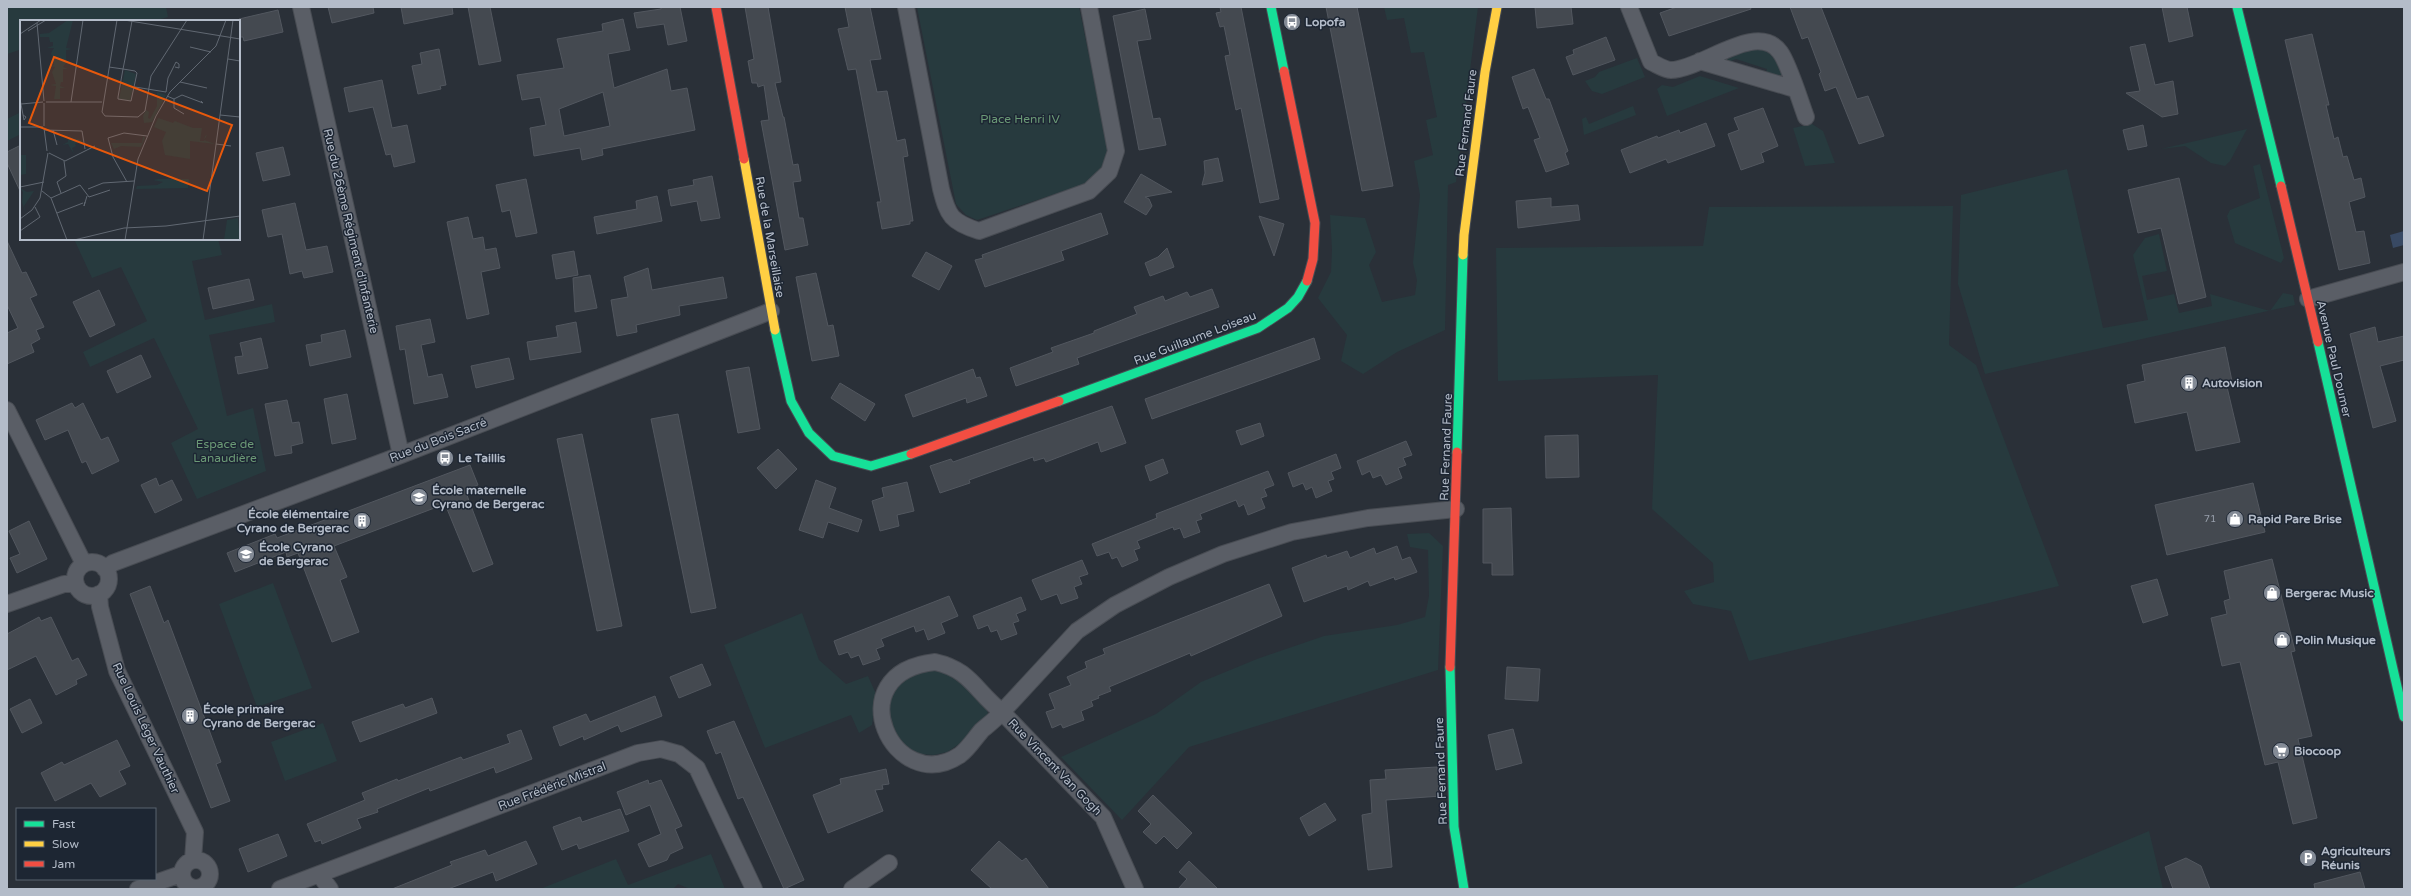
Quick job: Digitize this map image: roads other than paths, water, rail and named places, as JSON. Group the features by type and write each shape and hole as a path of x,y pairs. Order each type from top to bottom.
{"street":[{"name":"Rue du 26ème Régiment d'Infanterie","path":"301,7 400,455"},
{"name":"Rue de la Marseillaise","path":"716,7 771,311 791,401 809,433 833,456"},
{"path":"906,7 947,213 960,225 979,231 1089,191 1109,172 1116,151 1089,7"},
{"name":"Rue Guillaume Loiseau","path":"833,456 871,466 907,456 1258,328 1283,314 1307,285 1315,258 1315,223 1270,7"},
{"name":"Rue Fernand Faure","path":"1464,889 1454,828 1450,679 1464,235 1485,72 1497,7"},
{"path":"1630,7 1651,62 1670,70 1700,61 1754,39 1768,42 1780,52 1806,117"},
{"name":"Avenue Paul Doumer","path":"2237,7 2308,299 2404,717"},
{"path":"1700,61 1795,89"},
{"path":"2308,299 2404,272"},
{"name":"Rue du Bois Sacré","path":"105,569 113,563 400,455 771,311"},
{"path":"7,410 84,564"},
{"name":"Rue Vincent Van Gogh","path":"1135,889 1103,817 1002,712 987,700 967,676 952,666 936,662 918,664 903,671 890,684 883,699 881,715 886,734 895,748 909,758 926,763 943,762 960,755 1002,712 1077,631 1115,605 1216,556 1292,532 1368,518 1456,509"},
{"path":"98,563 105,569 108,580 104,590 99,594 88,595 78,589 76,584 77,570 84,564 98,563"},
{"path":"7,604 64,584 76,584"},
{"name":"Rue Louis Léger Vauthier","path":"99,594 100,608 117,671 195,832 193,860"},
{"name":"Rue Frédéric Mistral","path":"280,889 638,753 661,749 678,754 696,768 754,889"},
{"path":"193,860 204,862 211,871 214,885 201,888 191,888 183,881 181,874 185,865 193,860"},
{"path":"852,889 889,863"},
{"path":"138,889 181,874"},
{"path":"319,874 330,889"}],"water":[{"path":"2404,231 2404,245 2393,248 2390,235"}],"place":[{"name":"Lopofa","path":"1292,22"},
{"name":"Autovision","path":"2189,383"},
{"name":"Le Taillis","path":"445,458"},
{"name":"École maternelle Cyrano de Bergerac","path":"419,497"},
{"name":"Rapid Pare Brise","path":"2235,519"},
{"name":"École élémentaire Cyrano de Bergerac","path":"362,521"},
{"name":"École Cyrano de Bergerac","path":"246,554"},
{"name":"Bergerac Music","path":"2272,593"},
{"name":"Polin Musique","path":"2282,640"},
{"name":"École primaire Cyrano de Bergerac","path":"190,716"},
{"name":"Biocoop","path":"2281,751"},
{"name":"Agriculteurs Réunis","path":"2308,858"}],"park label":[{"name":"Place Henri IV","path":"1020,119"},
{"name":"Espace de Lanaudière","path":"225,451"}]}
